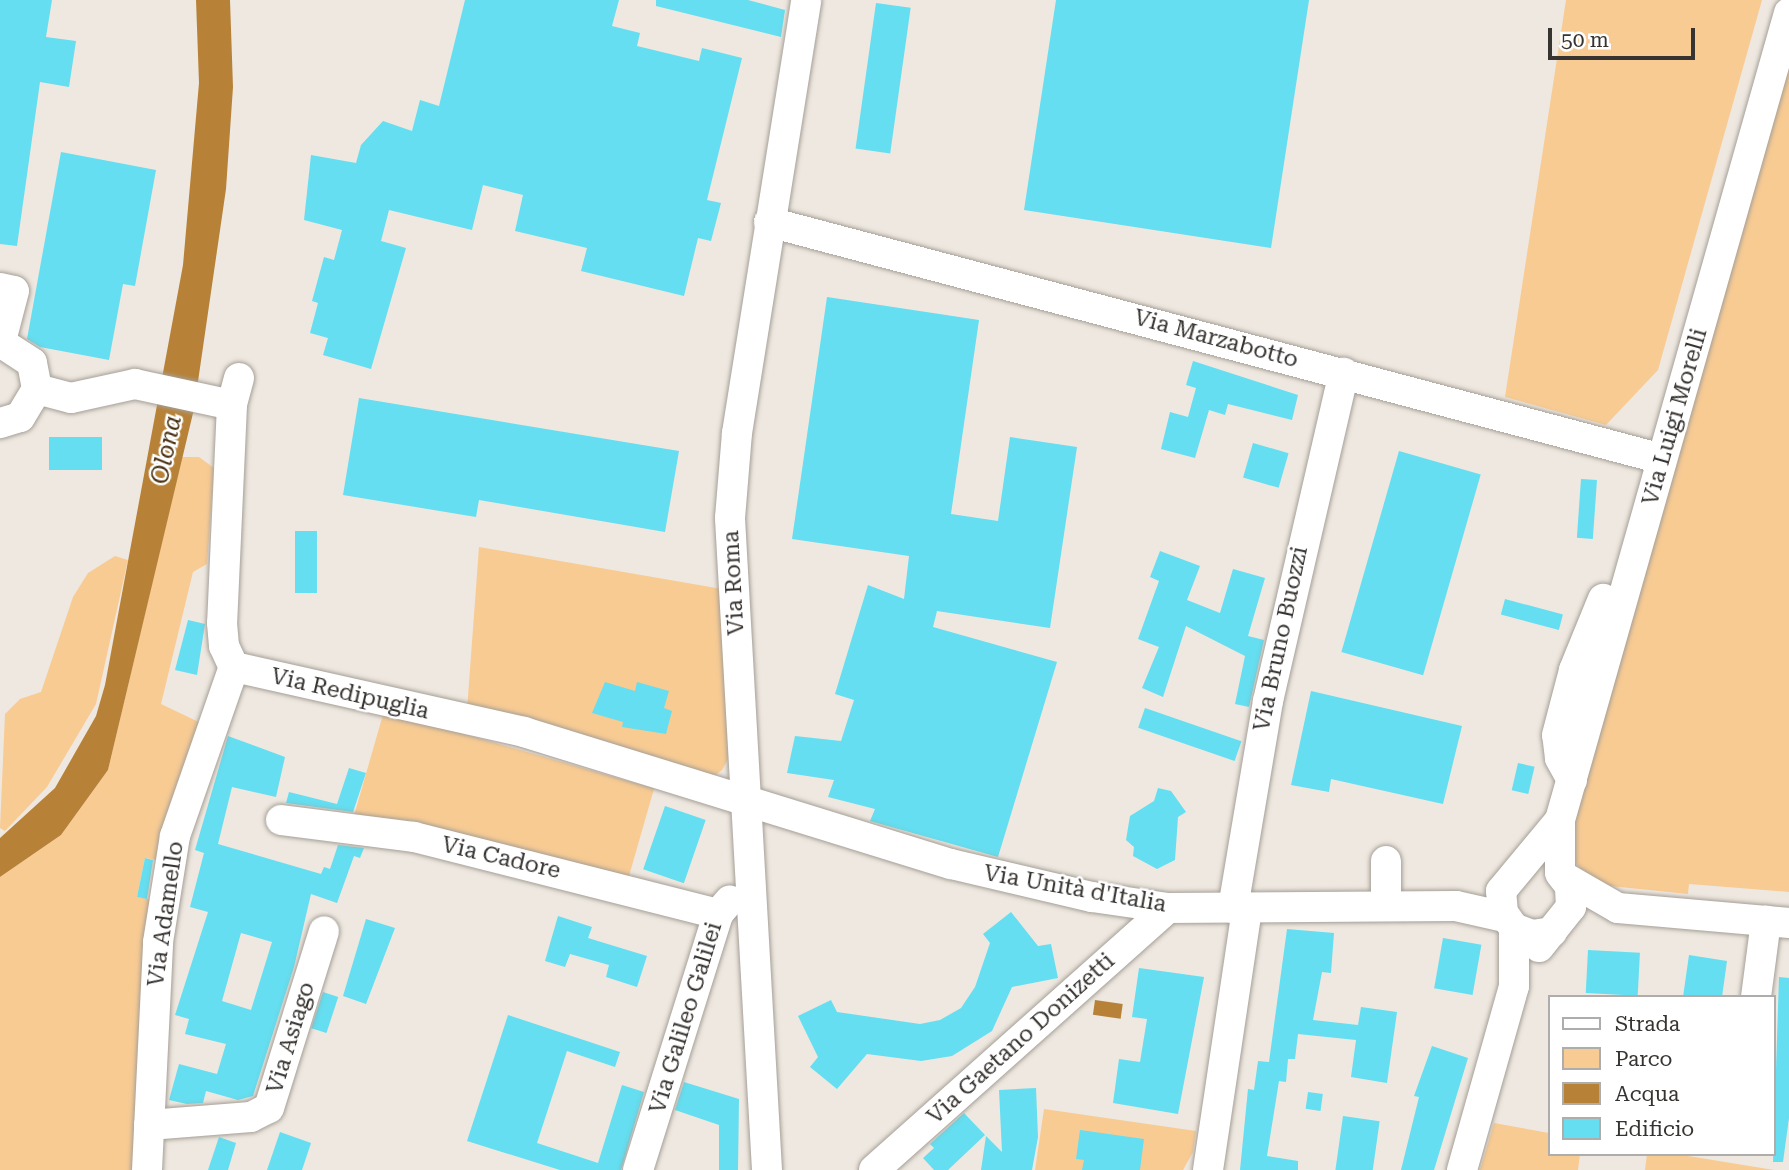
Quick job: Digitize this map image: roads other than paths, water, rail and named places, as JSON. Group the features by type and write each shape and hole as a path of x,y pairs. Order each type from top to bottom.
{"street":[{"name":"Via Roma","path":"767,1170 730,518 737,433 768,222 806,0"},
{"name":"Via Luigi Morelli","path":"1514,986 1557,929 1572,897 1562,875 1560,820 1789,13"},
{"name":"Via Marzabotto","path":"768,222 1662,459"},
{"path":"0,288 15,290 1,341 32,363 37,389 20,417 0,423"},
{"name":"Via Bruno Buozzi","path":"1208,1170 1270,690 1344,373"},
{"path":"37,389 71,398 135,384 155,390 225,394 222,623 224,646 234,667"},
{"name":"Via Redipuglia","path":"234,667 524,732 746,802"},
{"name":"Via Adamello","path":"147,1170 158,942 175,836 234,667"},
{"name":"Via Unità d'Italia","path":"746,802 994,876 1168,908 1456,906 1510,922"},
{"name":"Via Cadore","path":"281,820 414,837 718,914"},
{"name":"Via Luigi Morelli","path":"1462,1170 1514,986 1510,922 1500,904 1515,873 1560,820"},
{"path":"1386,861 1386,906"},
{"path":"1515,873 1547,865 1618,908"},
{"name":"Via Unità d'Italia","path":"1456,906 1515,873"},
{"name":"Via Galileo Galilei","path":"638,1170 718,914 751,875"},
{"name":"Via Gaetano Donizetti","path":"874,1170 1168,908"},
{"path":"1510,922 1532,935 1618,908 1777,922 1757,995"},
{"name":"Via Asiago","path":"149,1125 251,1117 269,1108 324,931"}],"water":[{"name":"Olona","path":"196,0 230,0 233,87 226,189 194,409 108,770 61,835 0,877 0,838 55,788 96,716 105,685 183,265 199,83"},
{"path":"1095,1000 1123,1004 1121,1019 1093,1015"}]}
